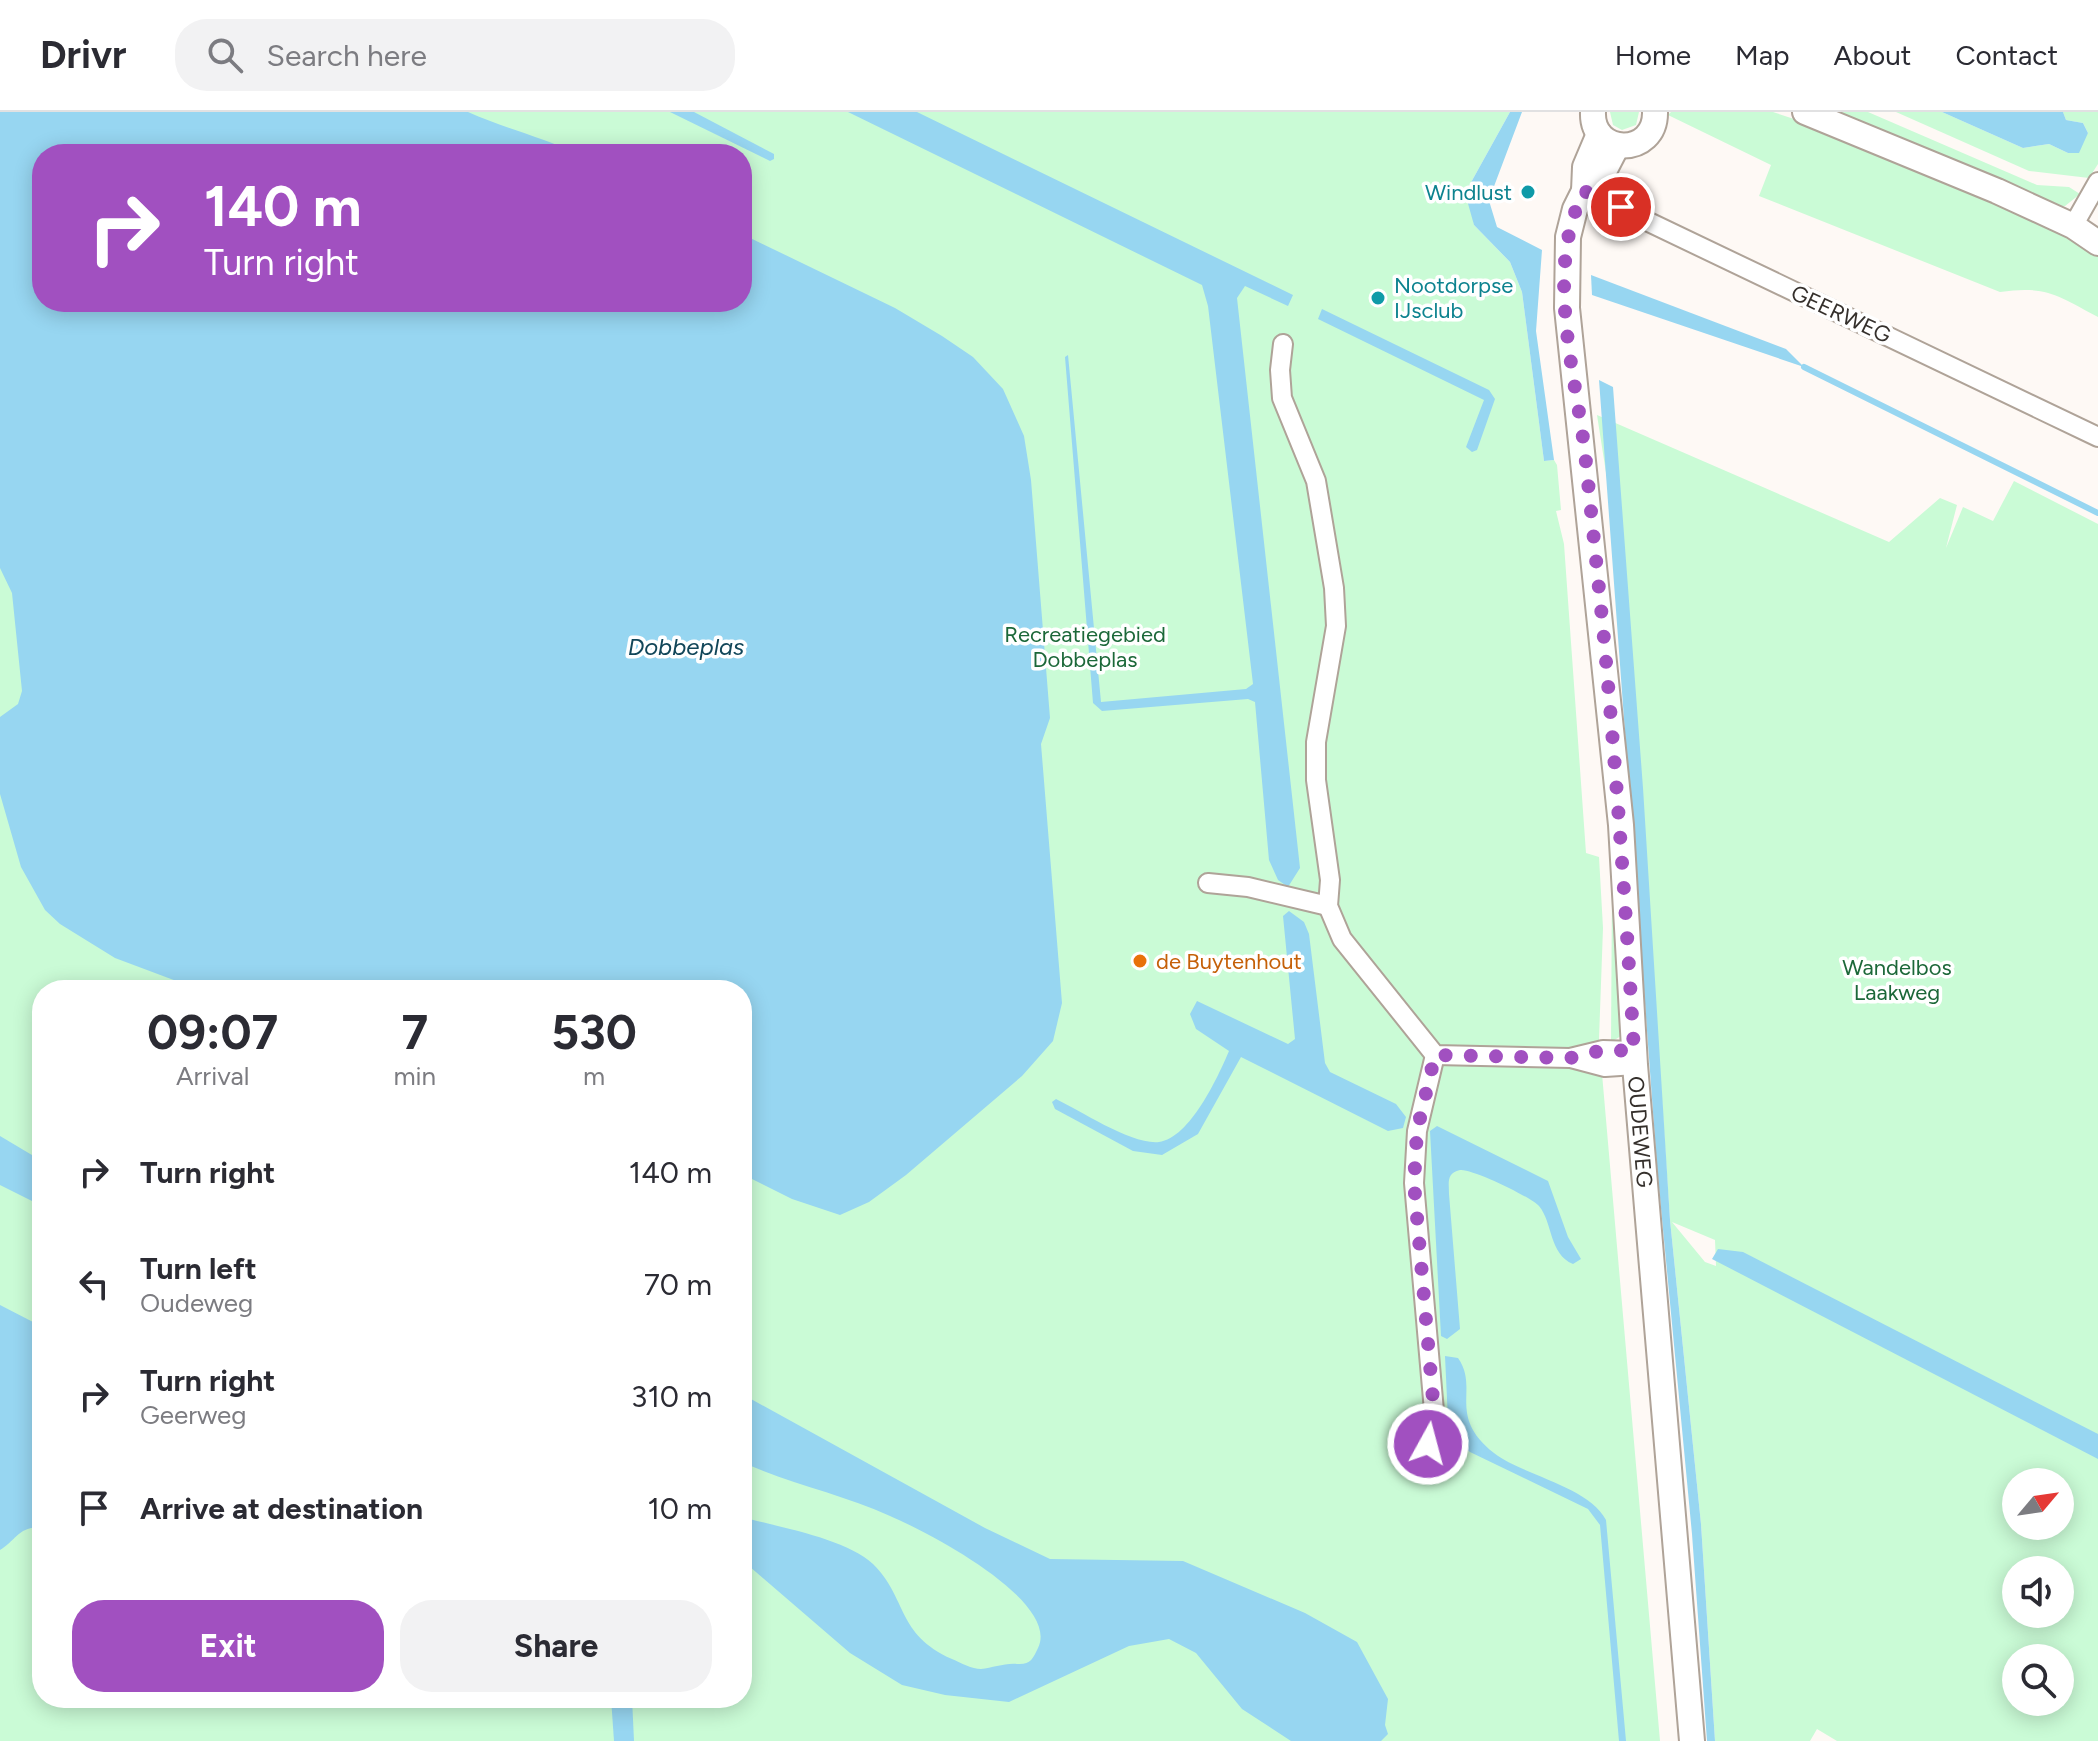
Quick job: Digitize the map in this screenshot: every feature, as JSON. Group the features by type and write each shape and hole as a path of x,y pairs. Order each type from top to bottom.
{"main road":[{"path":"1603,131 1633,146 1647,137 1655,124 1655,112"},
{"path":"1805,112 2073,226 2098,243"},
{"name":"OUDEWEG","path":"1603,131 1602,175 1584,191 1568,237 1568,323 1585,451 1621,825 1635,1058 1692,1741"}],"street":[{"path":"2073,226 2098,182"},
{"name":"GEERWEG","path":"1584,191 2098,437"},
{"path":"1283,344 1280,370 1282,398 1316,481 1334,588 1336,626 1316,742 1316,780 1330,880 1328,906 1342,939 1435,1055"},
{"path":"1208,883 1248,887 1328,906"},
{"path":"1435,1055 1570,1058 1603,1050 1635,1058"},
{"path":"1428,1444 1434,1411 1414,1183 1419,1118 1435,1055"}],"green space":[{"name":"Recreatiegebied Dobbeplas","path":"0,112 1510,112 1469,186 1474,225 1510,262 1522,292 1544,461 1554,460 1557,465 1561,510 1556,511 1564,544 1586,853 1599,857 1603,928 1599,1039 1660,1741 0,1741"},
{"path":"1610,112 1639,112 1636,125 1622,130 1613,125"},
{"path":"1671,112 1773,112 1858,140 2098,250 2098,317 2041,291 2000,292 1759,196 1771,165 1668,115"},
{"path":"1832,112 1868,112 2037,185 2069,187 2080,194 2065,206 2053,206 1893,134"},
{"path":"1896,112 1942,112 2023,148 2049,144 2068,153 2088,133 2083,123 2066,120 2063,112 2098,112 2098,164 2089,178 2029,171"},
{"name":"Wandelbos Laakweg","path":"1597,415 1889,542 1940,498 1957,505 1946,548 1963,507 1993,521 2014,481 2098,524 2098,1741 1837,1741 1817,1729 1810,1741 1715,1741 1701,1524 1670,1220 1630,626","holes":["1672,1222 1715,1240 1716,1266 1705,1262"]},
{"path":"1612,885 1617,889 1625,1024 1621,1036 1611,1042"}],"water":[{"name":"Dobbeplas","path":"0,112 468,112 553,144 32,144 32,312 752,312 752,239 895,308 973,357 1003,389 1024,436 1031,480 1050,718 1041,744 1062,1003 1053,1041 1022,1076 906,1175 869,1202 840,1215 792,1199 752,1179 752,980 174,980 115,958 60,924 45,910 21,867 0,794 0,717 18,704 22,691 12,593 0,568"},
{"path":"670,112 694,112 774,154 774,159 770,161 752,152 752,144 735,144"},
{"path":"848,112 917,112 1293,295 1288,306 1245,286 1237,298 1300,868 1288,887 1278,880 1269,860 1255,702 1248,699 1102,711 1093,703 1065,357 1068,355 1101,702 1246,689 1253,684 1208,306 1202,285"},
{"path":"1510,112 1522,112 1490,204 1497,227 1542,250 1536,331 1554,460 1544,461 1522,292 1510,262 1474,225 1467,200 1469,186"},
{"path":"1942,112 2063,112 2066,120 2083,123 2088,133 2079,153 2068,153 2049,144 2023,148"},
{"path":"1591,275 1786,349 1804,367 1592,295"},
{"path":"1322,309 1489,390 1495,399 1477,450 1472,452 1466,447 1484,400 1318,319"},
{"path":"1599,380 1613,387 1643,788 1670,1220 1701,1524 1715,1741 1707,1741 1692,1534 1657,1166"},
{"path":"1289,911 1304,922 1309,934 1325,1063 1330,1072 1396,1104 1406,1117 1403,1128 1388,1131 1241,1057 1198,1134 1162,1155 1133,1151 1055,1109 1052,1102 1056,1099 1121,1133 1148,1142 1170,1138 1181,1130 1202,1105 1229,1051 1196,1029 1190,1014 1197,1001 1288,1044 1295,1039 1283,916"},
{"path":"1437,1126 1548,1181 1568,1237 1581,1259 1573,1264 1560,1253 1543,1213 1534,1202 1476,1174 1456,1171 1450,1176 1449,1186 1460,1329 1447,1339 1441,1336 1430,1131"},
{"path":"0,1136 32,1155 32,1201 0,1185"},
{"path":"1718,1249 1743,1252 2098,1434 2098,1459 1712,1259"},
{"path":"0,1305 32,1321 32,1528 0,1550"},
{"path":"1445,1356 1458,1358 1464,1369 1467,1414 1480,1439 1507,1461 1585,1498 1606,1520 1626,1741 1619,1741 1600,1525 1588,1509 1470,1452 1454,1440 1448,1420"},
{"path":"752,1400 985,1528 1050,1559 1183,1561 1305,1613 1357,1642 1388,1699 1385,1725 1388,1734 1381,1741 1291,1741 1242,1709 1196,1653 1169,1639 1129,1646 1009,1702 945,1695 902,1685 850,1653 752,1569 752,1520 829,1540 861,1555 884,1577 921,1639 966,1666 981,1669 1028,1662 1038,1648 1040,1629 1030,1610 1011,1590 986,1570 932,1536 872,1508 752,1466"},
{"path":"612,1708 632,1708 634,1741 614,1741"}],"waterway":[{"path":"1804,367 2098,513"}],"place":[{"name":"Windlust","path":"1528,192"},
{"name":"Nootdorpse IJsclub","path":"1378,298"},
{"name":"de Buytenhout","path":"1140,961"}],"route":[{"path":"1428,1444 1433,1430 1434,1411 1414,1183 1417,1131 1435,1055 1570,1058 1603,1050 1634,1051 1621,825 1585,451 1568,323 1566,272 1568,237 1575,209 1584,191 1621,207"}]}
